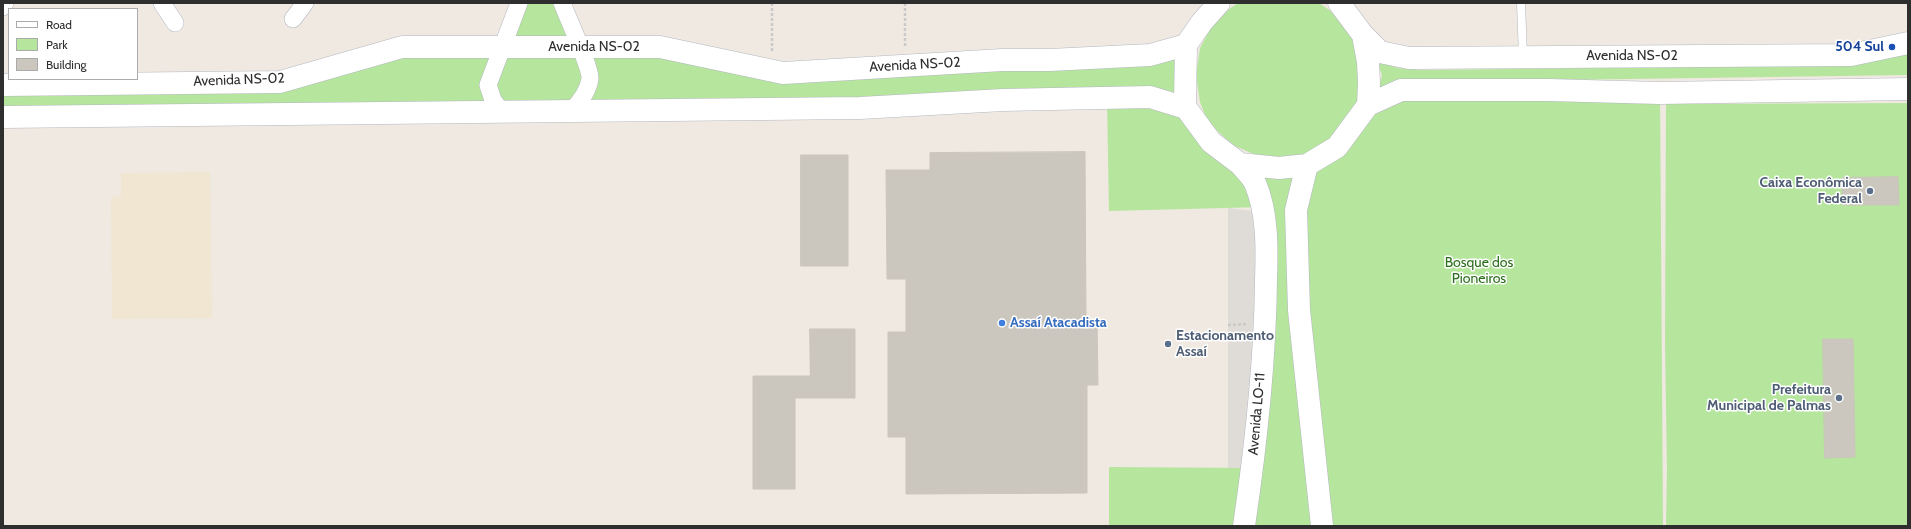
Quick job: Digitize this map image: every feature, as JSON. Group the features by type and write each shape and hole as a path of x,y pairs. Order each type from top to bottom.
{"street":[{"path":"3,7 5,3"},
{"path":"162,3 175,23"},
{"path":"293,19 305,3"},
{"path":"502,112 493,100 488,84 519,3"},
{"path":"562,3 580,47 590,78 584,96 571,111"},
{"path":"3,117 860,108 1003,100 1150,97 1186,108 1186,45 1202,22 1219,3"},
{"name":"Avenida NS-02","path":"1339,3 1363,35 1380,52 1409,58 1851,56 1908,43"},
{"path":"1363,35 1368,62 1368,104"},
{"name":"Avenida NS-02","path":"3,85 280,82 402,47 660,47 782,73 1150,55 1186,45"},
{"path":"1240,164 1279,168 1308,165 1337,147 1368,104 1401,90 1548,90 1660,93 1908,89"},
{"name":"Avenida LO-11","path":"1186,108 1211,142 1240,164 1255,181 1263,208 1267,250 1266,324 1252,468 1244,526"},
{"path":"1308,165 1296,210 1299,310 1322,526"}],"lane":[{"path":"1521,3 1523,57"}],"path":[{"path":"772,3 772,71"},
{"path":"905,3 905,66"},
{"path":"1228,325 1249,324"}],"shaded area":[{"path":"210,172 212,318 112,319 111,197 121,196 121,173"},
{"path":"1228,208 1253,211 1257,250 1247,468 1228,468"}],"green space":[{"name":"Bosque dos Pioneiros","path":"519,3 562,3 580,47 783,73 1186,45 1185,102 1240,164 1308,165 1401,90 1660,93 1663,526 1109,526 1109,467 1250,468 1263,207 1109,211 1107,99 3,117 3,85 280,82 402,47 502,47"},
{"path":"1238,3 1319,3 1335,14 1351,36 1357,49 1360,89 1357,103 1334,137 1312,152 1285,159 1258,156 1233,145 1213,127 1205,115 1200,102 1196,75 1200,48 1213,24 1222,14"},
{"path":"1908,52 1908,75 1419,82 1377,96 1382,75 1376,60 1398,68 1421,70 1852,65"},
{"path":"1908,103 1908,526 1666,526 1666,104"}],"building":[{"name":"Assaí Atacadista","path":"1085,152 1086,320 1097,320 1098,385 1087,385 1087,493 906,494 906,437 888,437 888,332 906,332 906,279 887,279 886,170 930,170 930,153"},
{"path":"801,155 848,155 848,266 801,266"},
{"name":"Caixa Econômica Federal","path":"1898,177 1899,205 1842,205 1842,178"},
{"path":"810,329 855,329 855,398 795,398 795,489 753,489 753,376 810,376"},
{"name":"Prefeitura Municipal de Palmas","path":"1823,339 1853,339 1855,457 1825,458"}],"place":[{"name":"504 Sul","path":"1892,47"},
{"name":"Caixa Econômica Federal","path":"1870,191"},
{"name":"Assaí Atacadista","path":"1002,323"},
{"name":"Estacionamento Assaí","path":"1168,344"},
{"name":"Prefeitura Municipal de Palmas","path":"1839,398"}]}
